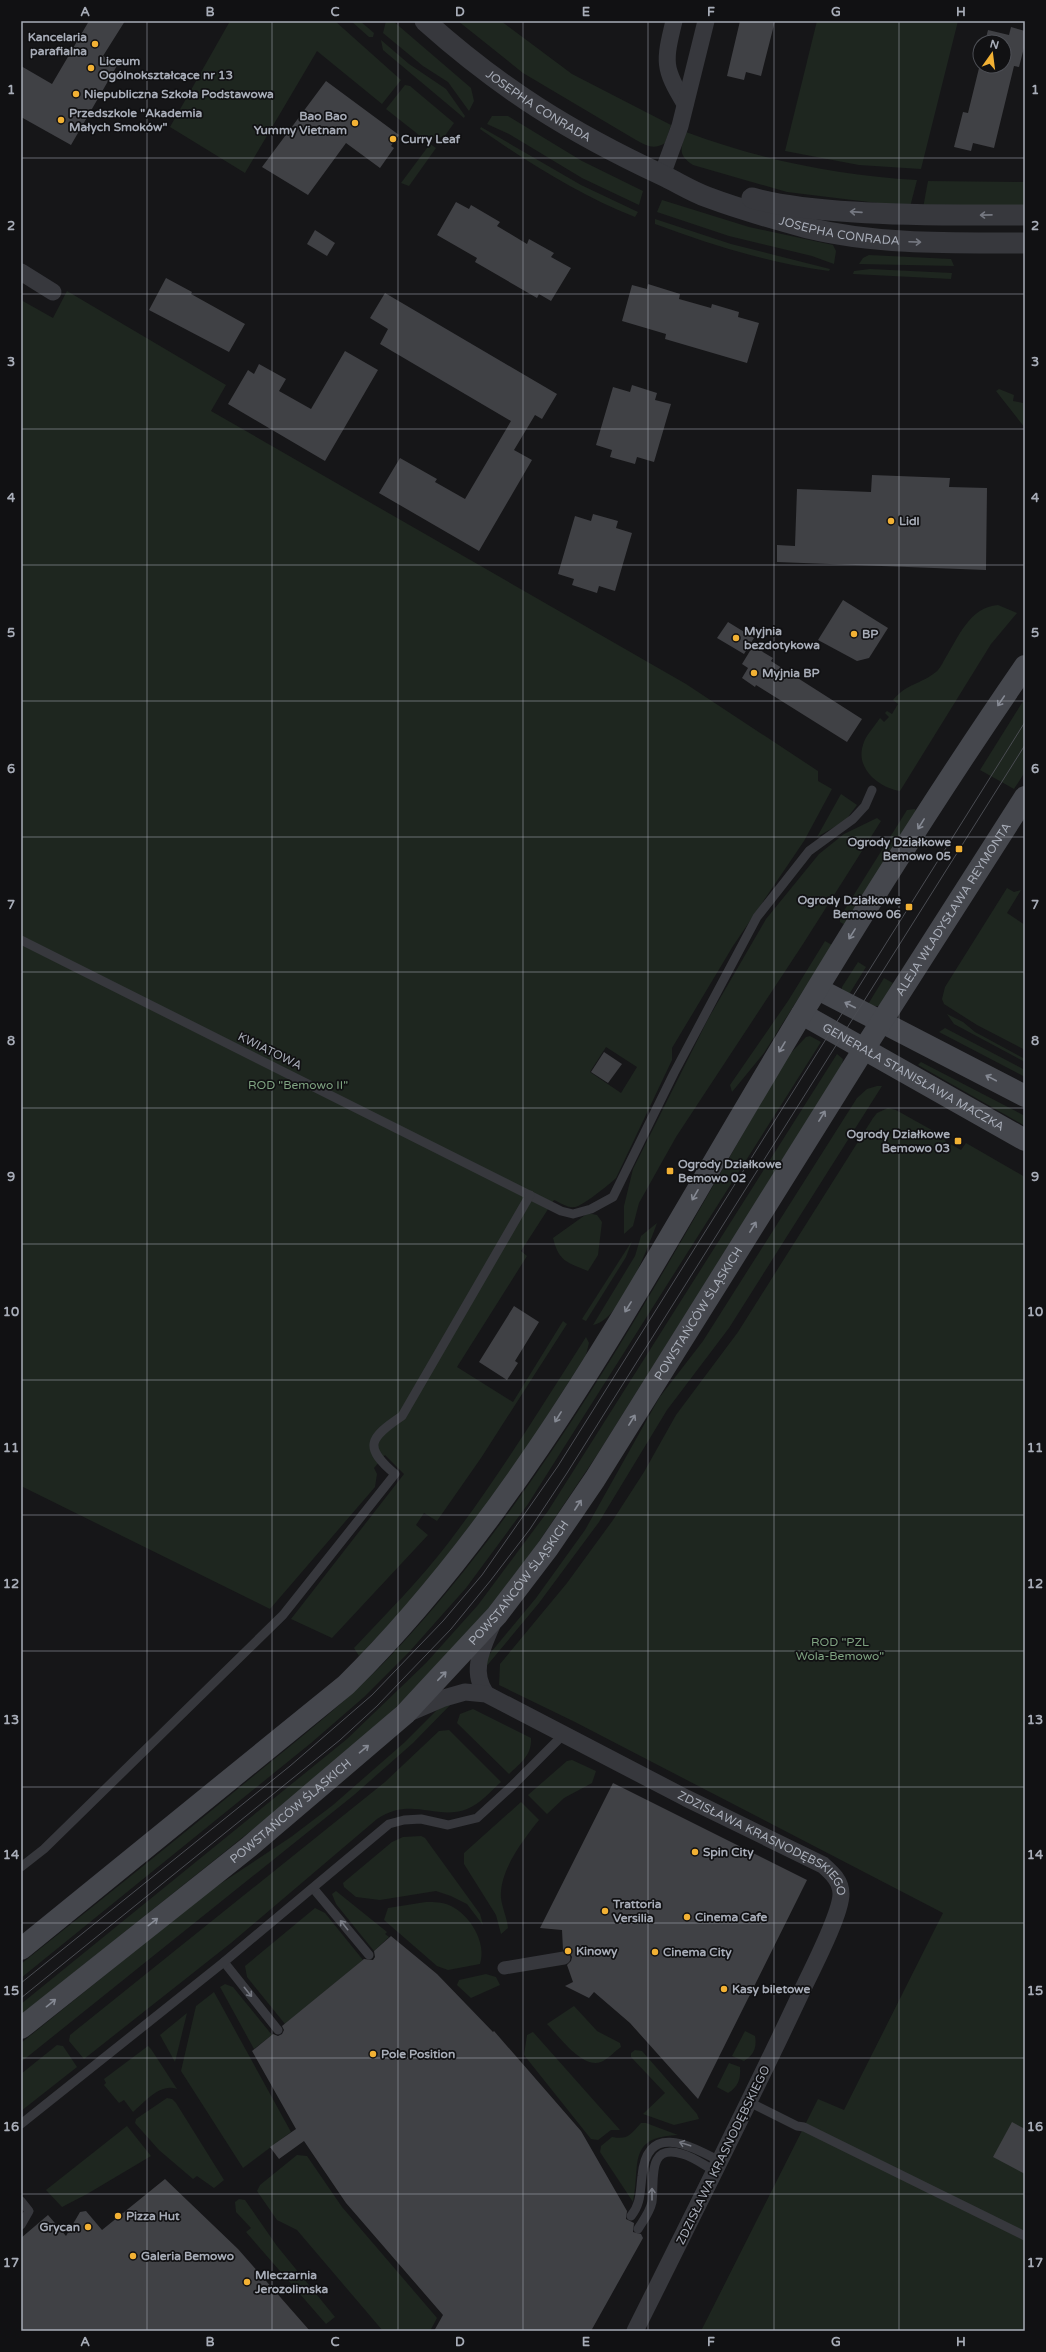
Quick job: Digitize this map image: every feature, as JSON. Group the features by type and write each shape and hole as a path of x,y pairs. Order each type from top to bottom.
{"main road":[{"path":"21,1949 301,1724 346,1685 391,1641 469,1546 521,1476 639,1289 802,1014 941,791 1025,666"},
{"name":"ALEJA WŁADYSŁAWA REYMONTA","path":"882,1022 1025,797"},
{"path":"818,989 1025,1096"},
{"name":"GENERAŁA STANISŁAWA MACZKA","path":"802,1014 1025,1140"},
{"name":"POWSTAŃCÓW ŚLĄSKICH","path":"21,2028 249,1847 405,1714 497,1615 548,1548 595,1479 882,1022"}],"street":[{"name":"JOSEPHA CONRADA","path":"425,21 479,67 547,115 599,145 706,196 808,228 908,242 1025,243"},
{"path":"674,21 667,50 666,65 670,80 685,104"},
{"path":"662,175 680,126 706,21"},
{"name":"JOSEPHA CONRADA","path":"662,175 768,202 820,210 914,216 1025,214"},
{"path":"21,272 53,292"},
{"path":"486,1694 479,1685 479,1655 497,1615"},
{"name":"ZDZISŁAWA KRASNODĘBSKIEGO","path":"405,1714 444,1698 465,1692 486,1694 563,1735 823,1865 832,1873 840,1884 841,1895 839,1906 826,1937 749,2102 636,2331"},
{"path":"504,1968 564,1958"}],"lane":[{"name":"KWIATOWA","path":"21,940 562,1211 573,1214 591,1209 613,1197 674,1073 757,917 810,851 865,806 872,790"},
{"path":"21,1867 44,1849 283,1615 395,1474 380,1461 375,1452 373,1442 376,1435 402,1416 530,1195"},
{"path":"21,2124 224,1962 389,1824 404,1820 421,1819 448,1825 477,1818 513,1785 563,1735"},
{"path":"313,1888 369,1955"},
{"path":"224,1962 278,2030"},
{"path":"749,2102 797,2126 804,2127 846,2146 1025,2236"},
{"path":"630,2216 637,2208 640,2198 644,2160 649,2151 656,2146 665,2142 686,2144 718,2166"},
{"path":"638,2229 652,2203 654,2165 660,2156 667,2153 683,2154 718,2166"},
{"path":"21,2201 29,2212 21,2225"}],"green space":[{"path":"230,21 335,21 401,80 382,104 317,51 245,173 170,127"},
{"path":"351,21 360,21 374,33 373,37 369,37"},
{"path":"386,21 393,21 471,88 474,101 469,111 448,82 423,66 383,33"},
{"path":"458,21 501,21 572,74 671,125 665,143 654,147 636,140 523,73"},
{"path":"817,21 958,21 921,169 859,165 785,151"},
{"path":"381,40 409,64 446,89 465,116 464,118 383,50"},
{"path":"405,85 410,86 454,123 444,137 424,139 386,109"},
{"path":"492,116 508,116 582,161 643,191 639,205 582,178 509,134 487,124"},
{"path":"481,127 581,185 638,212 635,217 594,199 555,178 480,129"},
{"path":"686,132 742,151 800,165 887,178 917,180 910,207 787,192 693,165 684,158 682,154 682,147"},
{"path":"430,144 436,148 409,186 401,183"},
{"path":"928,181 1025,182 1025,207 923,208"},
{"path":"662,200 749,227 833,245 836,251 834,264 812,256 729,236 657,212"},
{"path":"655,219 731,244 830,269 829,271 807,268 740,252 655,224"},
{"path":"869,255 951,259 954,266 859,264 863,258"},
{"path":"870,269 952,273 951,279 853,274 854,271"},
{"name":"ROD \"Bemowo II\"","path":"67,291 226,385 211,411 686,684 818,771 818,781 832,789 804,841 733,946 672,1048 672,1060 616,1178 596,1195 578,1206 569,1207 554,1200 521,1251 527,1256 457,1367 513,1402 563,1321 567,1324 481,1458 437,1521 424,1513 416,1525 428,1535 332,1638 291,1619 404,1474 385,1455 374,1468 377,1474 375,1487 270,1609 21,1486 21,300 53,318","holes":["606,1047 637,1067 621,1093 590,1072"]},
{"path":"999,389 1014,395 1013,401 1023,403 1025,428 996,391"},
{"path":"998,605 1017,613 991,644 900,791 885,786 877,781 866,769 861,754 864,742 868,735 880,718 884,722 889,717 885,713 887,711 892,714 898,704 893,700 898,695 908,687 925,679 937,671 966,624 973,617 988,607"},
{"path":"1025,698 1025,772 1014,789 980,770"},
{"path":"841,794 857,805 845,821 817,837"},
{"path":"915,809 916,811 845,925 840,922 840,917 907,810"},
{"path":"877,818 881,821 803,944 676,1137 639,1203 633,1226 624,1234 624,1206 633,1169 708,1019 766,919 819,854 844,834"},
{"path":"1007,888 1014,892 1021,890 1007,913 1025,925 1025,1050 977,1025 944,1004 942,999 945,987"},
{"path":"825,941 832,945 764,1053 732,1092 730,1085 788,1001"},
{"path":"858,962 866,967 848,996 842,987"},
{"path":"884,978 893,983 879,1006 867,1006"},
{"path":"947,1014 963,1022 975,1032 1025,1059 1025,1062 954,1024"},
{"path":"945,1028 1025,1070 1025,1077 939,1032"},
{"path":"810,1036 821,1042 528,1504 466,1588 409,1652 364,1697 311,1743 21,1978 21,1964 308,1732 362,1684 396,1650 454,1583 508,1513 559,1440 608,1364 654,1288 788,1056 806,1037"},
{"path":"837,1054 843,1059 842,1065 597,1455 534,1549 488,1609 439,1665 389,1714 307,1786 21,2015 21,2004 347,1739 426,1663 478,1605 548,1511"},
{"path":"921,1062 1025,1116 1025,1126 918,1065"},
{"path":"882,1086 729,1328 667,1410 599,1522 539,1603 485,1668 487,1657 536,1598 585,1530 659,1398 703,1341 857,1098 867,1089"},
{"name":"ROD \"PZL Wola-Bemowo\"","path":"888,1108 896,1110 946,1138 945,1141 961,1150 966,1143 1025,1177 1025,2331 701,2331 818,2099 844,2110 943,1913 575,1722 499,1685 500,1664 567,1583 613,1520 644,1472 676,1415 738,1332 873,1118 877,1113"},
{"path":"588,1213 597,1215 602,1222 598,1255 588,1271 569,1263 561,1257 555,1246 553,1238"},
{"path":"657,1223 640,1265 623,1298 613,1311 603,1320 593,1325 635,1256 641,1236"},
{"path":"632,1241 626,1257 586,1321 582,1319"},
{"path":"586,1337 589,1343 586,1355 512,1471 412,1601 359,1656 354,1648 415,1583 449,1542 503,1466"},
{"path":"457,1698 413,1743 354,1795 21,2062 21,2043 211,1890 291,1837 333,1805 405,1742 440,1707"},
{"path":"473,1709 531,1738 528,1754 509,1774 457,1723 460,1714"},
{"path":"449,1730 501,1782 485,1797 472,1807 456,1812 401,1809 390,1812 377,1819 231,1943 84,2059 69,2041 70,2035 385,1782 439,1731"},
{"path":"572,1760 596,1771 592,1783 564,1798 547,1814 528,1795 567,1761"},
{"path":"521,1802 539,1820 519,1846 504,1877 501,1888 501,1898 508,1928 501,1934 496,1915 464,1864 464,1853"},
{"path":"421,1836 425,1838 480,1914 483,1925 467,1904 436,1891 380,1900 356,1897 344,1887 343,1883 392,1842 403,1837"},
{"path":"336,1891 387,1932 385,1934 389,1937 374,1951 336,1904 332,1894"},
{"path":"426,1902 439,1902 448,1905 458,1910 465,1916 475,1930 479,1939 482,1956 480,1964 448,1970 437,1966 384,1920 388,1908"},
{"path":"315,1908 325,1913 363,1960 285,2024 247,1977 245,1966"},
{"path":"486,1974 496,1977 500,1985 471,1998 457,1985 459,1980"},
{"path":"225,1984 233,1987 272,2035 254,2049 220,1987"},
{"path":"214,1992 291,2132 243,2168 181,2071 196,2006"},
{"path":"574,2006 597,2031 620,2043 621,2047 604,2061 594,2063 586,2061 571,2050 547,2024"},
{"path":"187,2013 175,2062 160,2035"},
{"path":"745,2031 755,2036 756,2044 752,2053 744,2061 732,2056"},
{"path":"533,2032 620,2130 611,2130 598,2140 591,2139 524,2055 527,2035"},
{"path":"57,2045 63,2046 77,2067 21,2111 21,2074"},
{"path":"148,2046 177,2089 165,2089 153,2094 133,2112 124,2100 119,2103 104,2085 106,2083 104,2079"},
{"path":"635,2050 642,2051 697,2114 699,2119 674,2125 643,2114 665,2093 631,2057 631,2053"},
{"path":"729,2063 740,2067 740,2071 739,2079 736,2085 728,2093 717,2087"},
{"path":"167,2098 172,2099 176,2103 224,2180 214,2188 197,2176 193,2179 159,2150 135,2123 136,2119"},
{"path":"641,2123 646,2123 678,2135 661,2137 650,2141 643,2147 639,2155 637,2165 633,2202 600,2152 601,2146 612,2137 622,2138 628,2136"},
{"path":"127,2126 151,2156 62,2207 46,2190"},
{"path":"297,2155 307,2156 342,2207 437,2318 430,2331 383,2331 297,2230 277,2220 257,2191 260,2185"},
{"path":"239,2199 245,2200 277,2246 335,2317 326,2324 246,2232 251,2228 236,2212 235,2202"}],"building":[{"path":"89,21 125,21 103,56 118,64 71,145 21,117 21,66 52,84"},
{"path":"740,21 775,21 761,76 746,72 744,80 727,76"},
{"path":"1011,27 1025,31 1025,44 1019,67 1014,66 994,148 973,143 971,151 954,147 963,112 968,113 978,74 1012,74 1012,34 1009,34"},
{"path":"988,30 1005,34 987,34"},
{"path":"326,81 399,135 391,146 394,148 380,168 346,143 308,195 262,167"},
{"path":"456,202 469,209 471,205 500,222 497,226 527,244 529,239 554,253 551,257 571,268 551,301 539,294 537,298 475,262 477,258 437,235"},
{"path":"315,230 335,243 327,256 307,244"},
{"path":"166,278 192,292 191,294 245,324 229,352 149,310"},
{"path":"648,284 680,294 679,299 711,308 712,304 739,312 738,317 759,323 747,363 665,339 666,334 622,321 632,285 647,289"},
{"path":"385,293 557,394 542,419 535,415 514,450 532,460 479,551 379,493 400,458 437,479 435,482 465,499 511,421 380,344 388,329 370,318"},
{"path":"345,351 378,370 325,461 228,404 248,370 254,374 259,364 286,379 279,391 311,409"},
{"path":"632,385 657,393 655,400 671,404 654,462 637,457 635,464 610,457 612,450 596,445 613,387 630,392"},
{"name":"Lidl","path":"872,475 950,478 949,487 987,488 986,570 777,562 777,545 795,546 797,489 871,492"},
{"path":"593,514 618,521 616,528 632,533 615,591 599,586 597,593 572,585 574,579 558,574 575,516 591,521"},
{"name":"BP","path":"843,600 888,628 869,658 857,661 818,640"},
{"name":"Myjnia bezdotykowa","path":"728,622 754,638 744,654 717,638"},
{"path":"753,646 773,658 771,661 862,719 847,742 756,685 755,687 742,678 748,668 742,664"},
{"path":"604,1052 622,1064 608,1083 591,1072"},
{"path":"514,1306 539,1322 515,1361 518,1363 507,1380 479,1362"},
{"path":"613,1783 807,1880 698,2099 630,2023 594,1992 589,1998 565,1986 573,1982 567,1965 571,1961 572,1957 570,1953 563,1950 562,1930 540,1928"},
{"path":"391,1936 437,1974 493,2032 494,2031 581,2131 627,2211 626,2219 634,2223 633,2232 641,2234 643,2238 591,2331 434,2331 443,2315 346,2203 304,2141 279,2159 270,2147 296,2129 252,2051 273,2034 278,2036 282,2034 284,2030 282,2026 364,1959 373,1960 375,1957 374,1951"},
{"path":"1012,2122 1025,2129 1025,2174 993,2157"},
{"name":"Galeria Bemowo","path":"165,2179 238,2249 310,2331 21,2331 21,2238 48,2215 66,2236 80,2212 86,2211 102,2230"}],"tram line":[{"path":"21,1983 290,1766 372,1695 443,1621 482,1575 558,1466 1025,722"},
{"path":"21,1998 340,1740 377,1706 451,1629 491,1580 530,1529 567,1473 1025,745"}],"place":[{"name":"Kancelaria parafialna","path":"95,44"},
{"name":"Liceum Ogólnokształcące nr 13","path":"91,68"},
{"name":"Niepubliczna Szkoła Podstawowa","path":"76,94"},
{"name":"Przedszkole \"Akademia Małych Smoków\"","path":"61,120"},
{"name":"Bao Bao Yummy Vietnam","path":"355,123"},
{"name":"Curry Leaf","path":"393,139"},
{"name":"Lidl","path":"891,521"},
{"name":"BP","path":"854,634"},
{"name":"Myjnia bezdotykowa","path":"736,638"},
{"name":"Myjnia BP","path":"754,673"},
{"name":"Ogrody Działkowe Bemowo 05","path":"959,849"},
{"name":"Ogrody Działkowe Bemowo 06","path":"909,907"},
{"name":"Ogrody Działkowe Bemowo 03","path":"958,1141"},
{"name":"Ogrody Działkowe Bemowo 02","path":"670,1171"},
{"name":"Spin City","path":"695,1852"},
{"name":"Trattoria Versilia","path":"605,1911"},
{"name":"Cinema Cafe","path":"687,1917"},
{"name":"Kinowy","path":"568,1951"},
{"name":"Cinema City","path":"655,1952"},
{"name":"Kasy biletowe","path":"724,1989"},
{"name":"Pole Position","path":"373,2054"},
{"name":"Pizza Hut","path":"118,2216"},
{"name":"Grycan","path":"88,2227"},
{"name":"Galeria Bemowo","path":"133,2256"},
{"name":"Mleczarnia Jerozolimska","path":"247,2282"}]}
